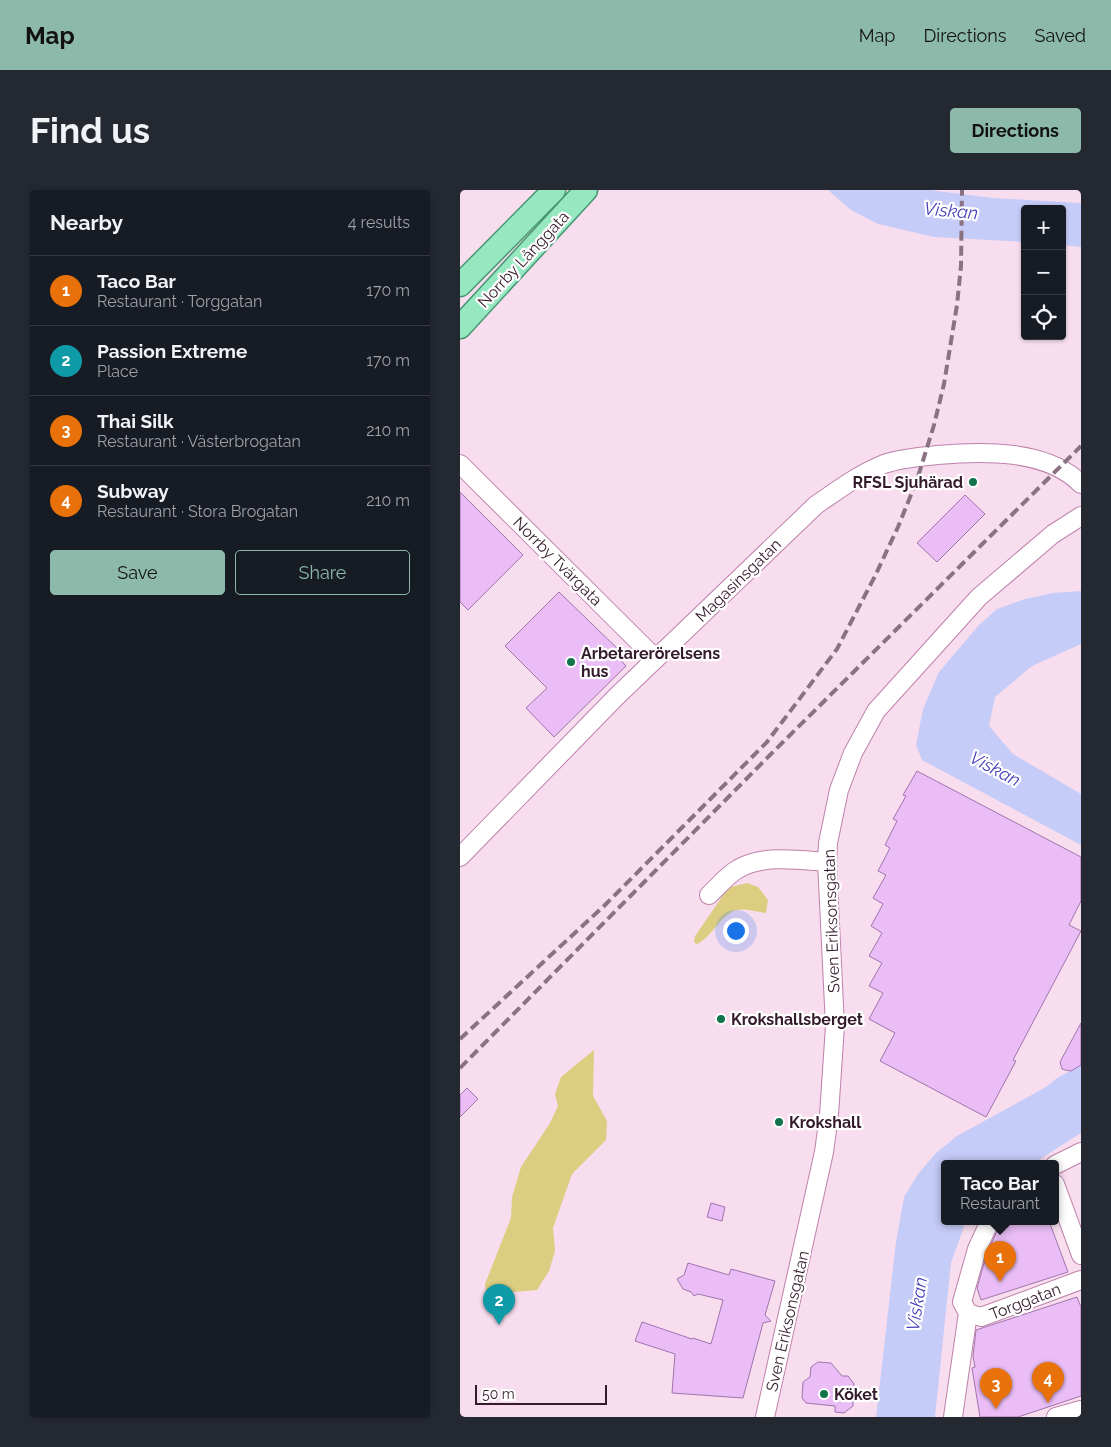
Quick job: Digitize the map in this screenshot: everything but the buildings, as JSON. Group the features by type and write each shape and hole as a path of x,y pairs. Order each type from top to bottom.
{"main road":[{"name":"Norrby Långgata","path":"460,285 554,190"},
{"name":"Norrby Långgata","path":"460,327 586,190"}],"street":[{"name":"Magasinsgatan","path":"460,857 617,696 816,505 852,480 884,464 907,458 958,453 1012,455 1037,460 1072,475 1081,484"},
{"name":"Norrby Tvärgata","path":"460,464 656,659"},
{"name":"Sven Eriksonsgatan","path":"765,1417 824,1152 830,1115 835,1026 827,862 830,829 839,790 852,753 876,711 979,597 1053,534 1081,516"},
{"path":"709,895 738,869 761,860 794,859 827,862"},
{"path":"1059,1162 1081,1152"},
{"path":"1059,1195 1081,1255"},
{"path":"952,1417 968,1313 962,1302 977,1249 988,1225"},
{"name":"Torggatan","path":"968,1313 981,1317 1081,1280"},
{"path":"1056,1417 1081,1410"}],"shaded area":[{"path":"747,883 758,887 768,900 766,913 744,909 732,912 702,941 697,944 694,942 695,936 724,894 731,887"},
{"path":"594,1050 593,1096 607,1121 606,1140 572,1174 553,1228 555,1251 549,1271 537,1290 502,1293 500,1307 487,1305 485,1284 511,1218 512,1197 521,1167 550,1123 558,1106 555,1094 561,1077"}],"water":[{"name":"Viskan","path":"828,190 929,190 993,198 1081,203 1081,247 1066,245 1066,205 1021,205 1021,242 934,237 878,224 851,210"},
{"name":"Viskan","path":"1081,591 1081,644 1032,666 995,697 989,726 1013,754 1081,794 1081,845 922,760 916,745 923,709 939,672 979,625 997,609 1025,599 1053,593"},
{"name":"Viskan","path":"1081,1065 1081,1133 1039,1160 941,1160 941,1225 965,1225 951,1263 935,1417 876,1417 896,1242 904,1197 918,1174 936,1153 957,1136 1046,1087 1057,1078"}],"railway":[{"path":"460,1039 604,906 767,742 837,649 898,527 917,480 934,425 944,384 957,305 961,266 962,190"},
{"path":"460,1068 775,750 1081,446"}],"place":[{"name":"RFSL Sjuhärad","path":"973,482"},
{"name":"Arbetarerörelsens hus","path":"571,662"},
{"name":"Krokshallsberget","path":"721,1019"},
{"name":"Krokshall","path":"779,1122"},
{"name":"Taco Bar","path":"1000,1282"},
{"name":"Passion Extreme","path":"499,1325"},
{"name":"Köket","path":"824,1394"},
{"name":"Subway","path":"1048,1403"},
{"name":"Thai Silk","path":"996,1409"}]}
